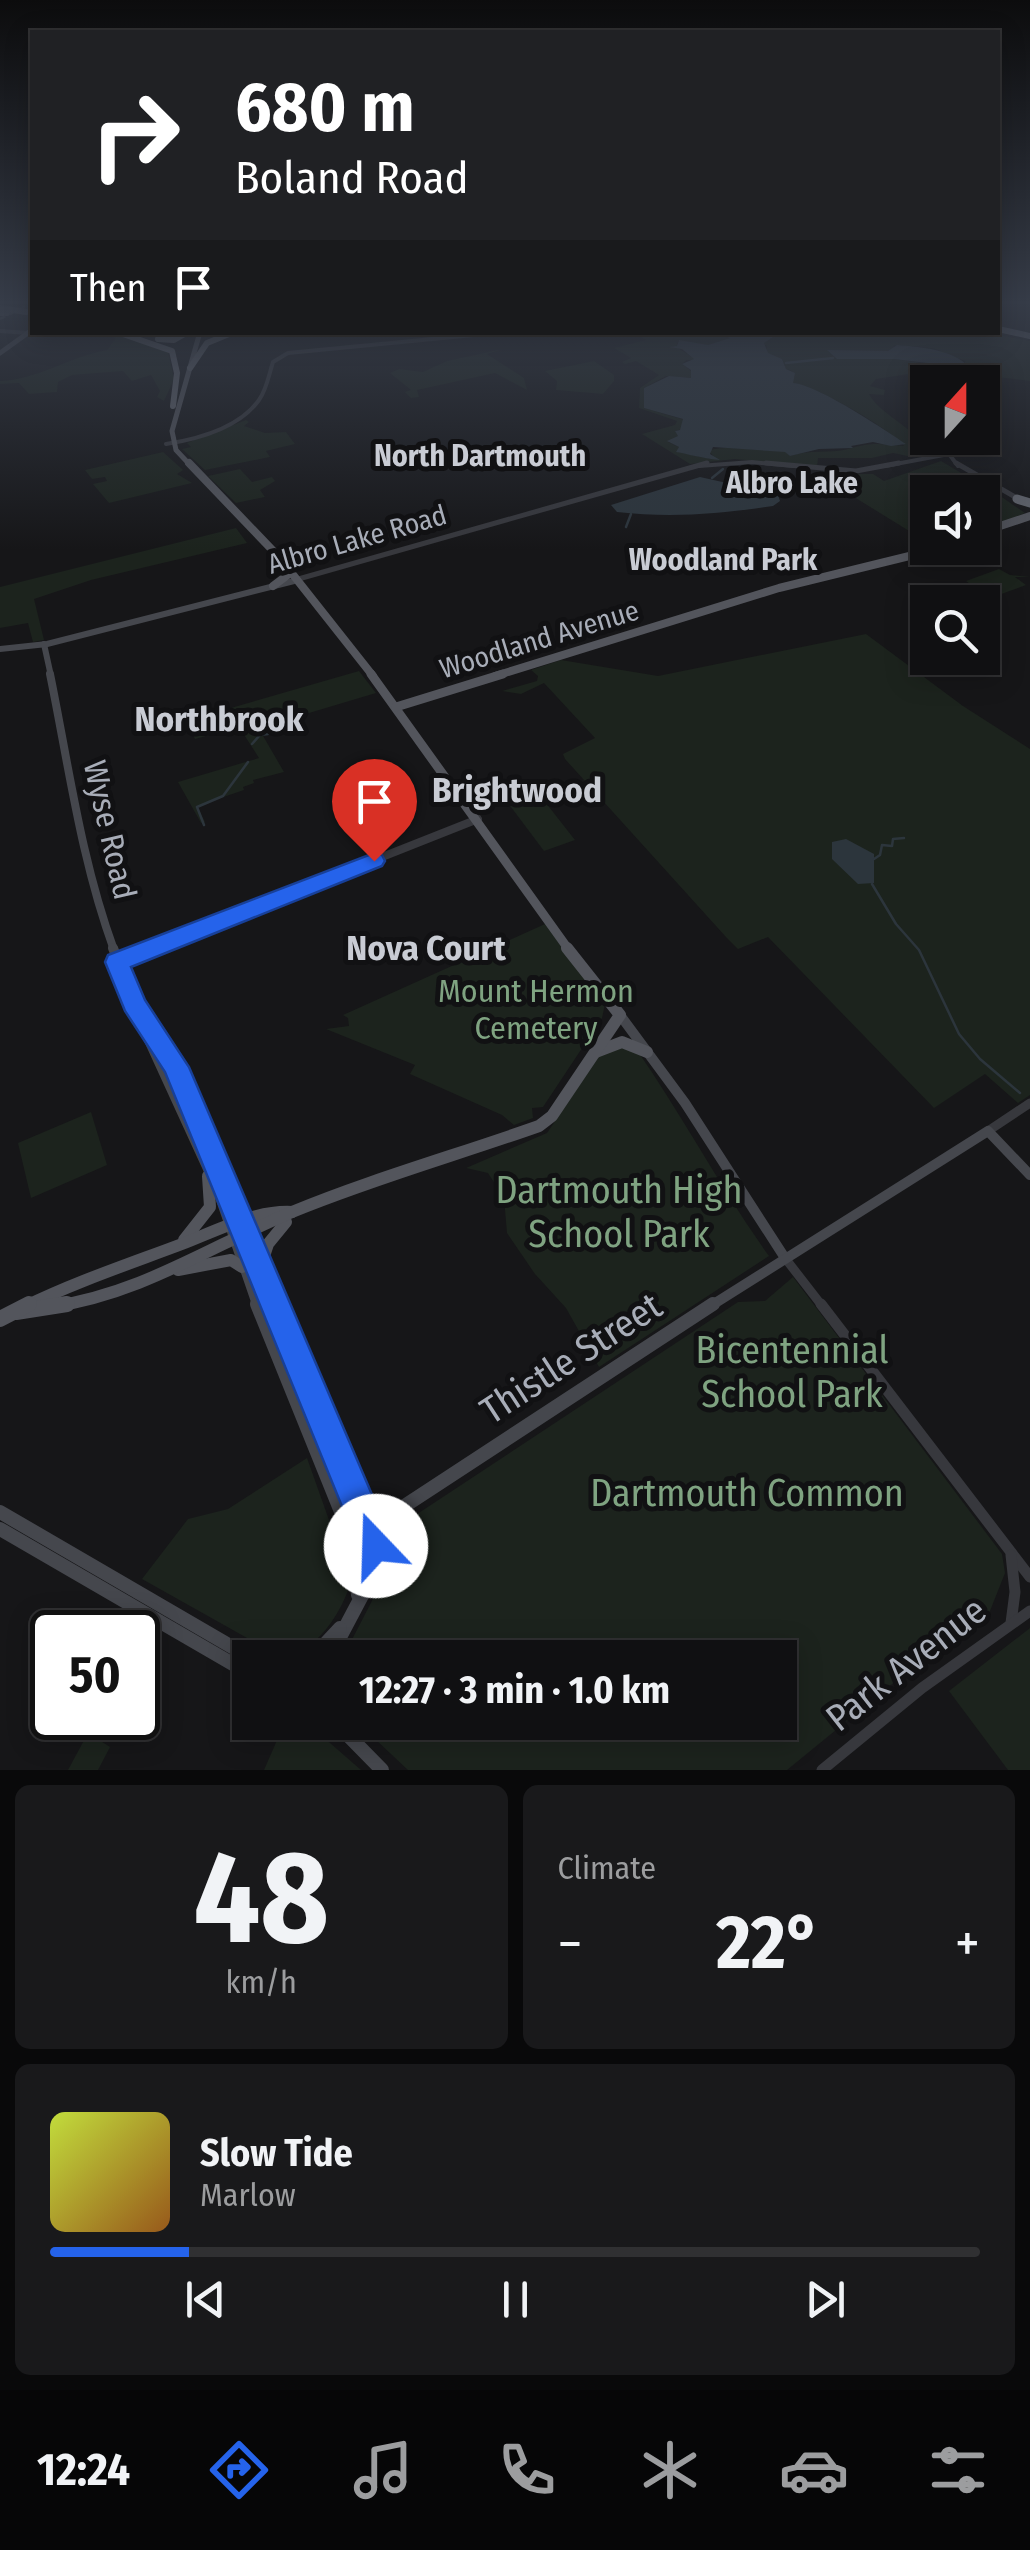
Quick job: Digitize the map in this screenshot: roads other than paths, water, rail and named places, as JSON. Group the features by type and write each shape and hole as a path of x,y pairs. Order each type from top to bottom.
{"highway":[{"path":"173,406 175,386"}],"main road":[{"path":"179,386 169,442 262,538 405,718 694,1115 785,1258"},
{"path":"169,442 185,386"},
{"path":"1000,529 1028,520 1026,503"},
{"name":"Woodland Avenue","path":"396,707 782,587 910,553"},
{"name":"Woodland Avenue","path":"869,564 910,555"},
{"path":"274,586 289,574"},
{"name":"Albro Lake Road","path":"0,649 44,644 274,586"},
{"name":"Wyse Road","path":"44,644 86,868 117,962 144,1020 176,1067 238,1231 242,1268 352,1540 358,1597"},
{"path":"405,718 407,703"},
{"path":"602,1037 607,1000"},
{"path":"0,1319 54,1292 176,1247 238,1231 538,1126 552,1116 620,1014"},
{"name":"Wyse Road","path":"144,1020 142,1025 208,1176 259,1272 370,1528 376,1566 338,1640"},
{"path":"588,1059 618,1040 635,1043 647,1052"},
{"path":"988,1131 1030,1175"},
{"name":"Thistle Street","path":"352,1540 988,1131"},
{"path":"176,1247 210,1206 208,1176"},
{"path":"259,1272 268,1240 293,1212"},
{"path":"16,1312 112,1296 172,1270 238,1231"},
{"path":"172,1270 231,1260 242,1268"},
{"path":"0,1512 232,1647"},
{"path":"0,1529 232,1664"},
{"path":"329,1640 346,1623"},
{"path":"342,1640 346,1623"},
{"path":"357,1740 382,1770"}],"street":[{"path":"169,442 194,438 254,405 265,386"},
{"name":"Albro Lake Road","path":"289,574 693,466 724,462 856,471 946,454 956,469 1026,503"},
{"path":"117,962 478,819"},
{"name":"Thistle Street","path":"988,1131 1030,1103"},
{"path":"785,1258 1030,1577"},
{"path":"1010,1551 1016,1592 1011,1623"},
{"name":"Park Avenue","path":"822,1770 922,1688 1030,1610"}],"waterway":[{"path":"712,478 723,469"},
{"path":"626,527 631,514"},
{"path":"252,744 260,735 268,734"},
{"path":"204,825 197,807 223,796 248,762"},
{"path":"874,859 880,855 882,845 892,846 893,839 904,838"},
{"path":"872,884 896,924 919,950 959,1034 980,1059 1020,1093"}],"district":[{"name":"North Dartmouth","path":"480,456"},
{"name":"Albro Lake","path":"792,483"},
{"name":"Woodland Park","path":"723,560"},
{"name":"Northbrook","path":"219,719"},
{"name":"Brightwood","path":"517,790"},
{"name":"Nova Court","path":"426,948"}],"park label":[{"name":"Mount Hermon Cemetery","path":"536,1010"},
{"name":"Dartmouth High School Park","path":"619,1212"},
{"name":"Bicentennial School Park","path":"792,1372"},
{"name":"Dartmouth Common","path":"747,1493"}]}
